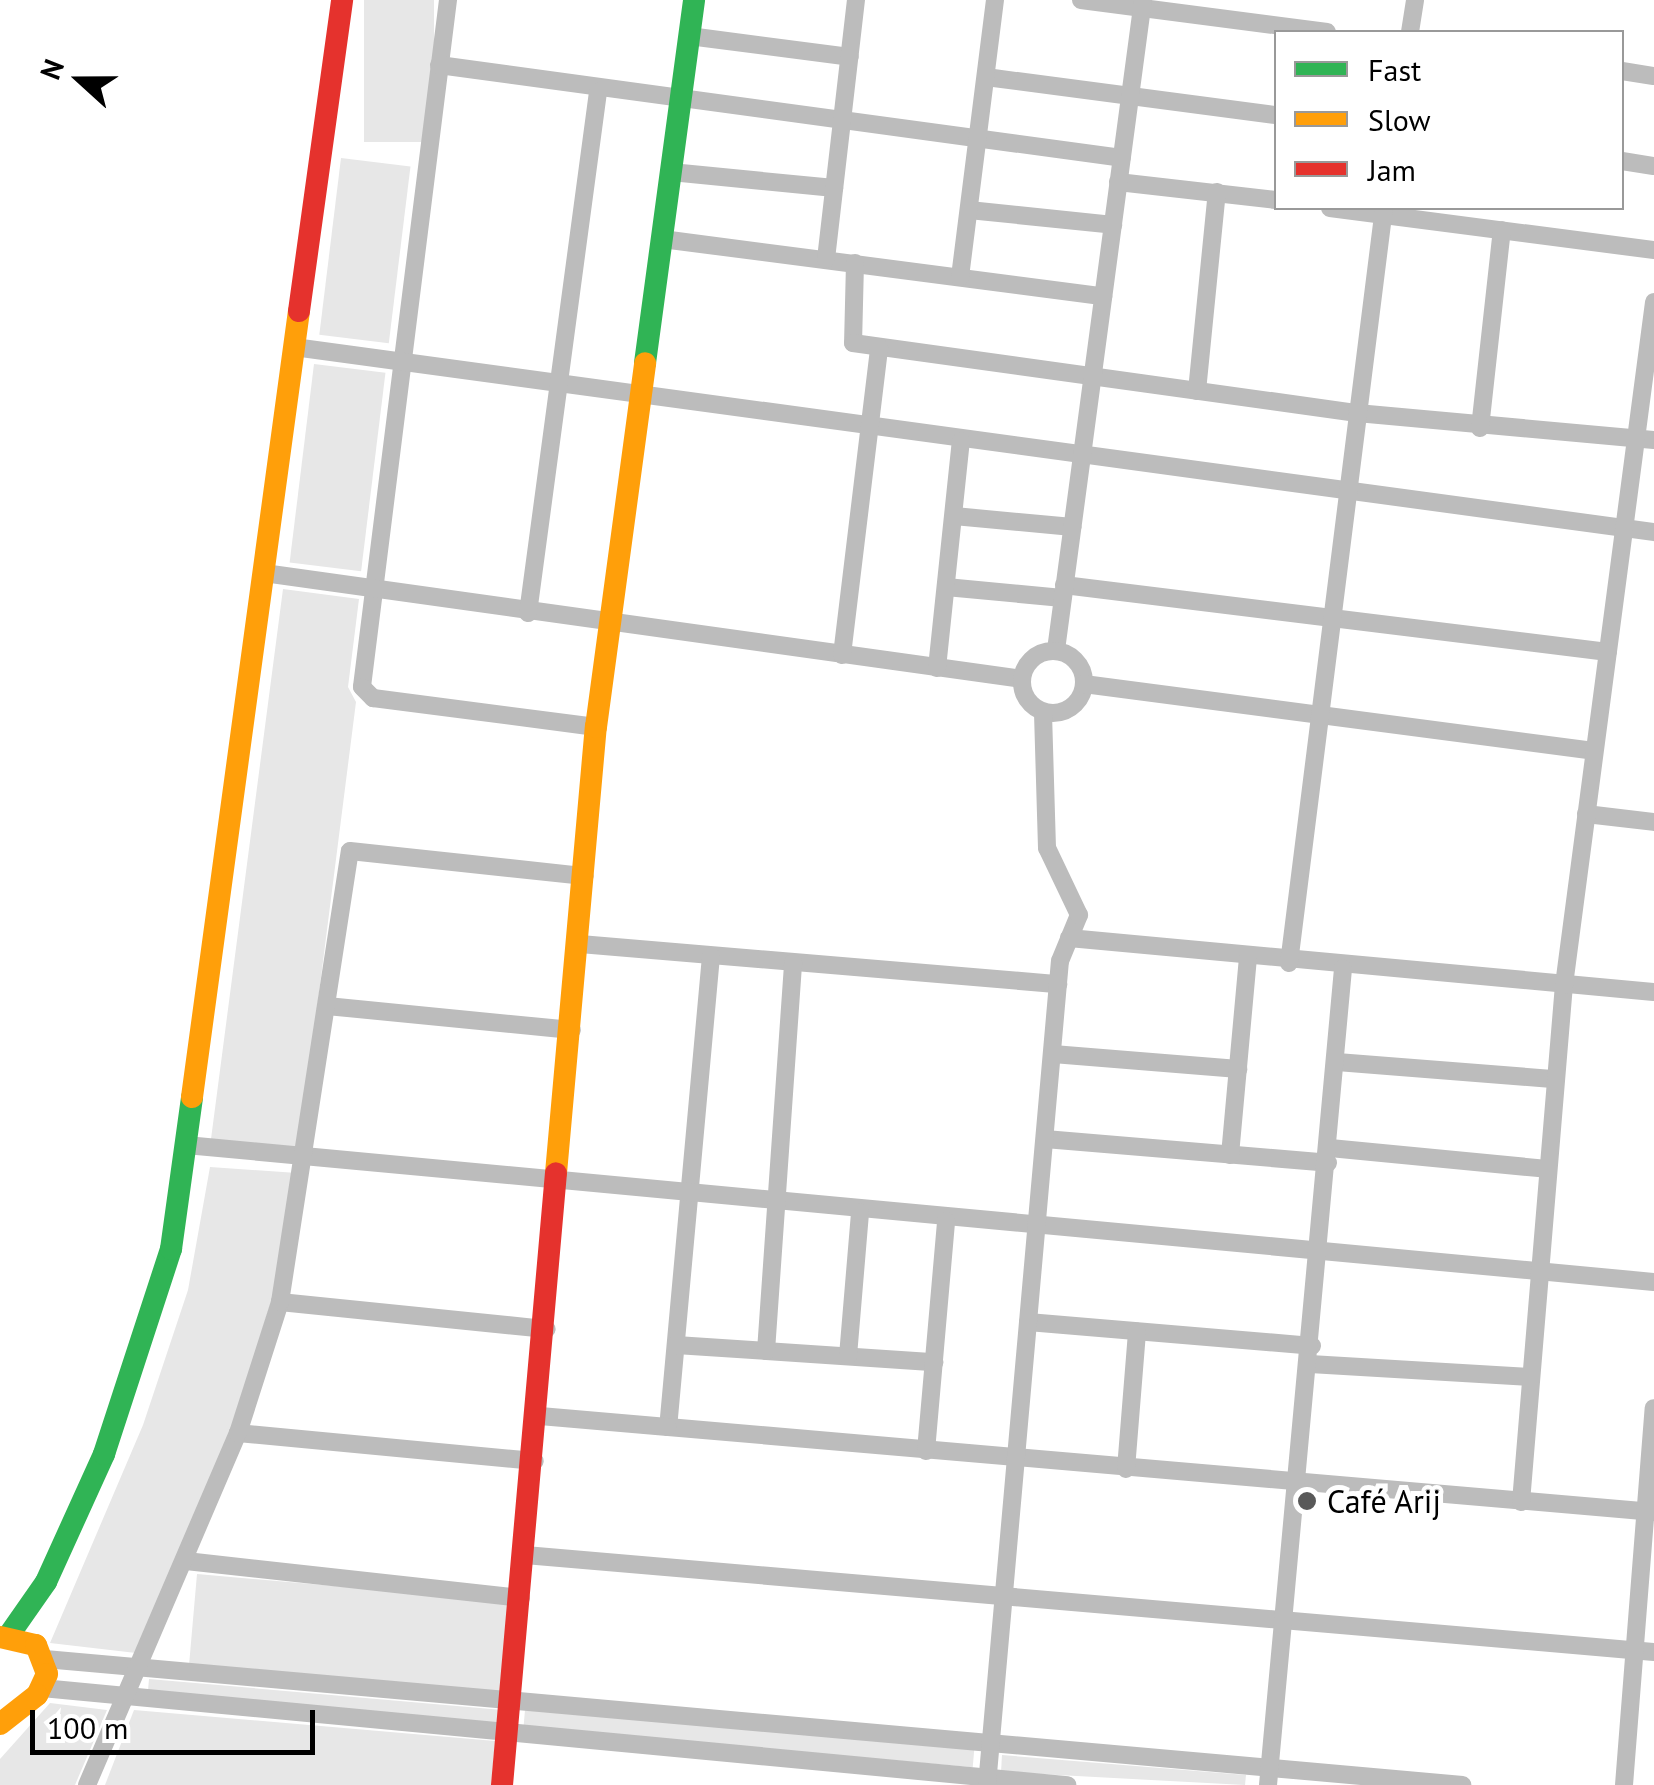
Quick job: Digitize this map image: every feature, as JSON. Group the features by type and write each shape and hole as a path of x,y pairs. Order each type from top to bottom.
{"main road":[{"path":"41,1652 4,1636 46,1582 138,1366 172,1249 342,0"},
{"path":"502,1785 540,1416 596,726 694,0"},
{"path":"0,1724 12,1704 42,1688 46,1582"}],"street":[{"path":"448,0 373,593 368,696 596,726"},
{"path":"826,259 856,0"},
{"path":"960,277 995,0"},
{"path":"1081,0 1142,4 1314,30"},
{"path":"1410,30 1415,0"},
{"path":"1056,650 1142,4"},
{"path":"689,36 850,57"},
{"path":"440,65 598,92 1122,158"},
{"path":"1624,71 1654,76"},
{"path":"986,77 1274,115"},
{"path":"528,613 598,92"},
{"path":"1624,162 1654,166"},
{"path":"671,172 834,188"},
{"path":"1118,182 1274,200"},
{"path":"1197,391 1217,192"},
{"path":"969,210 1112,225"},
{"path":"1289,963 1316,718 1384,211 1654,250"},
{"path":"1480,428 1502,230"},
{"path":"662,238 1103,296"},
{"path":"855,263 847,338 879,346 1480,428 1645,439"},
{"path":"1521,1502 1564,985 1625,530 1645,439 1654,302"},
{"path":"294,346 403,360 558,388 1654,532"},
{"path":"842,655 879,346"},
{"path":"937,668 961,442"},
{"path":"954,516 1072,526"},
{"path":"264,574 373,593 1022,679"},
{"path":"946,587 1063,592 1608,652"},
{"path":"1056,650 1080,665 1084,684 1069,708 1044,712 1026,698 1022,679 1037,654 1056,650"},
{"path":"1084,684 1316,718 1594,751"},
{"path":"987,1782 1058,984 1078,906 1045,834 1044,712"},
{"path":"1586,814 1654,822"},
{"path":"87,1785 238,1433 280,1302 306,1156 350,852 586,876"},
{"path":"1069,938 1343,968 1654,992"},
{"path":"580,944 1058,984"},
{"path":"668,1427 710,956"},
{"path":"1230,1155 1248,958"},
{"path":"766,1351 793,963"},
{"path":"1268,1777 1311,1355 1343,968"},
{"path":"327,1006 572,1030"},
{"path":"1053,1054 1238,1069"},
{"path":"1337,1062 1555,1078"},
{"path":"1045,1139 1230,1155 1329,1156 1547,1169"},
{"path":"186,1145 690,1199 1654,1282"},
{"path":"848,1356 860,1214"},
{"path":"926,1451 946,1221"},
{"path":"280,1302 547,1329"},
{"path":"1028,1322 1530,1377"},
{"path":"1126,1469 1137,1331"},
{"path":"676,1345 934,1362"},
{"path":"1624,1785 1650,1511 1654,1408"},
{"path":"540,1416 1296,1485 1650,1511"},
{"path":"238,1433 535,1461"},
{"path":"525,1554 1654,1652"},
{"path":"186,1561 520,1598"},
{"path":"41,1652 137,1668 990,1745 1268,1777 1462,1785"},
{"path":"42,1688 124,1701 987,1782 1067,1785"}],"shaded area":[{"path":"364,0 434,0 434,142 364,142"},
{"path":"341,158 410,167 389,343 319,335"},
{"path":"314,364 385,373 361,571 290,563"},
{"path":"283,589 359,599 348,687 356,702 299,1150 211,1139"},
{"path":"210,1167 297,1173 276,1286 230,1433 136,1653 50,1643 143,1425 188,1290"},
{"path":"197,1574 510,1601 502,1692 189,1665"},
{"path":"149,1679 500,1710 498,1731 147,1700"},
{"path":"50,1703 107,1710 75,1785 0,1785 0,1759"},
{"path":"134,1710 495,1741 491,1785 105,1785"},
{"path":"525,1710 974,1749 973,1767 523,1728"},
{"path":"1002,1755 1246,1775 1245,1785 1001,1772"}],"traffic: fast":[{"path":"645,363 694,0"},
{"path":"9,1635 46,1582 104,1454 171,1249 192,1097"}],"traffic: slow":[{"path":"192,1097 299,311"},
{"path":"556,1173 596,727 645,363"},
{"path":"0,1637 36,1645 47,1674 37,1695 0,1724"}],"traffic: jam":[{"path":"299,311 342,0"},
{"path":"502,1785 556,1173"}],"place":[{"name":"Café Arij","path":"1307,1501"}]}
